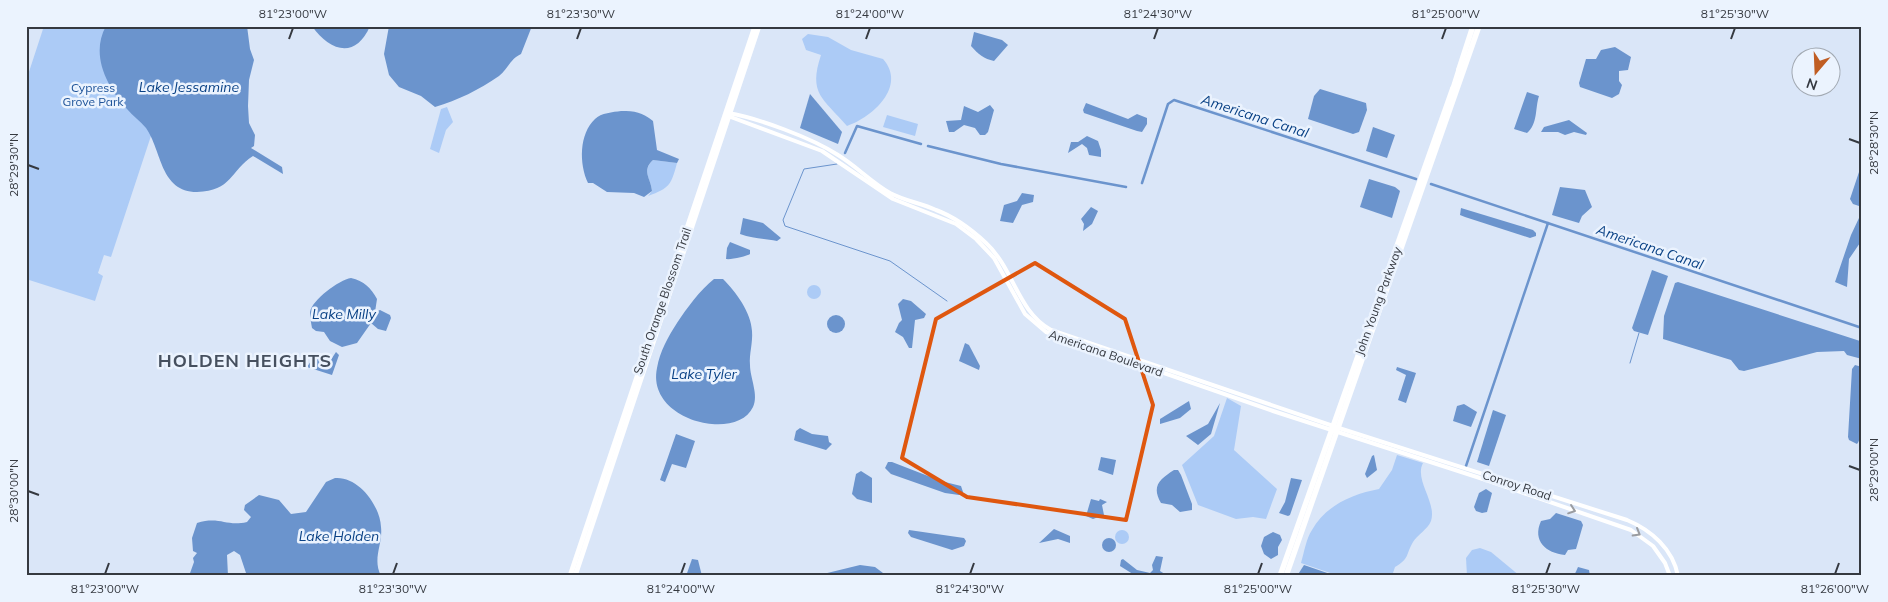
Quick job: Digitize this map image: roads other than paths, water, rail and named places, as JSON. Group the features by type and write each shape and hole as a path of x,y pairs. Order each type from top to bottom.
{"highway":[{"name":"John Young Parkway","path":"1459,70 1473,26"},
{"name":"John Young Parkway","path":"1287,573 1299,529 1300,517 1406,240 1479,26"},
{"name":"John Young Parkway","path":"1280,576 1335,429 1453,88"},
{"path":"1453,88 1455,99"},
{"path":"1404,230 1406,240"}],"main road":[{"name":"South Orange Blossom Trail","path":"575,576 694,221 755,26"},
{"name":"South Orange Blossom Trail","path":"570,576 692,211 759,26"},
{"name":"John Young Parkway","path":"1453,88 1459,70"},
{"name":"Americana Boulevard","path":"728,114 796,139 822,151 893,199 956,224 976,239 996,261 1027,312 1039,322 1060,334 1250,401 1273,411 1335,429"},
{"path":"692,211 694,221"},
{"path":"677,256 679,265"},
{"path":"651,335 652,346"},
{"path":"646,349 648,359"},
{"name":"Americana Boulevard","path":"1250,401 1282,409 1335,429"},
{"path":"1273,411 1282,409"},
{"name":"Conroy Road","path":"1335,429 1631,530 1653,546 1665,563 1670,576"},
{"name":"Conroy Road","path":"1335,429 1633,523 1645,529 1658,540 1670,555 1678,576"}],"water":[{"name":"Lake Jessamine","path":"106,26 247,26 250,49 254,60 249,80 248,106 249,123 255,135 254,146 251,148 282,167 283,174 253,156 224,184 217,188 197,192 185,190 176,185 164,169 146,128 129,112 107,81 100,59 101,37"},
{"path":"312,26 370,26 358,44 342,48 327,42"},
{"path":"389,26 532,26 521,54 499,76 468,94 435,107 421,96 399,87 389,75 384,54"},
{"path":"974,32 1002,40 1008,45 994,61 987,59 971,46"},
{"path":"1615,47 1631,57 1628,70 1619,71 1619,81 1622,85 1619,94 1612,98 1580,87 1579,83 1586,59 1596,59 1601,50"},
{"path":"1320,89 1366,103 1367,110 1359,132 1353,134 1308,119 1314,96"},
{"path":"1527,92 1539,96 1535,121 1527,133 1514,129"},
{"path":"810,94 842,132 838,144 800,128"},
{"path":"1086,103 1128,119 1137,114 1147,118 1147,124 1142,132 1084,113 1083,110"},
{"path":"990,105 994,110 988,132 985,135 980,135 975,128 964,125 954,132 949,132 946,121 961,120 964,106 978,112"},
{"path":"621,111 638,113 653,121 657,150 679,159 677,163 653,160 649,164 647,171 652,191 644,197 634,193 607,192 593,183 588,183 585,175 582,150 583,141 590,125 600,115"},
{"path":"1569,120 1587,133 1586,135 1574,132 1565,135 1558,132 1541,132 1544,127"},
{"path":"1373,127 1395,135 1387,158 1366,151"},
{"path":"1087,136 1098,141 1101,157 1089,155 1087,148 1082,144 1068,153 1071,142 1078,142"},
{"path":"1862,163 1862,207 1853,204 1850,199"},
{"path":"1369,179 1395,187 1400,191 1392,218 1360,207"},
{"path":"1560,187 1585,190 1592,207 1582,216 1579,223 1552,215"},
{"path":"1022,193 1034,195 1033,202 1022,205 1013,223 1000,221 1004,205 1017,201"},
{"path":"1091,207 1098,211 1092,224 1083,231 1084,224 1081,219"},
{"path":"1461,208 1533,230 1536,236 1530,238 1465,217 1460,215"},
{"path":"743,218 763,223 781,238 777,241 740,234"},
{"path":"1859,218 1862,220 1862,240 1849,259 1847,287 1835,282 1851,235"},
{"path":"730,242 750,250 750,254 739,258 726,259 727,248"},
{"path":"1652,270 1668,276 1648,335 1634,331 1632,328"},
{"name":"Lake Milly","path":"351,278 367,286 377,299 375,312 380,310 390,315 391,318 386,331 378,329 371,323 357,343 342,347 330,341 324,332 316,331 312,328 310,312 316,302 327,291 340,282"},
{"name":"Lake Tyler","path":"714,279 723,279 728,284 738,296 749,317 752,335 750,370 755,402 744,418 730,423 713,424 695,421 678,413 665,401 657,386 657,368 665,344 677,323 689,305"},
{"path":"1678,282 1860,341 1862,359 1847,355 1844,351 1817,352 1744,371 1739,370 1731,360 1663,339 1664,316 1675,283"},
{"path":"903,299 911,301 926,314 924,318 915,320 912,348 909,348 903,337 895,332 902,320 898,304"},
{"path":"832,315 840,315 845,320 843,331 832,333 827,328 827,320"},
{"path":"965,343 969,345 980,366 979,370 959,361"},
{"path":"336,352 339,355 332,375 307,367 313,358 330,361"},
{"path":"1855,365 1862,367 1863,396 1860,440 1857,444 1849,440 1848,437 1852,369"},
{"path":"1397,367 1416,373 1406,403 1398,400 1406,375 1396,370"},
{"path":"1189,401 1191,409 1180,418 1160,424 1160,419"},
{"path":"1220,403 1211,434 1198,445 1186,436 1208,424"},
{"path":"1464,404 1477,412 1471,427 1453,421 1457,406"},
{"path":"1493,410 1506,415 1489,466 1477,462"},
{"path":"800,428 812,434 828,436 829,442 832,444 826,450 794,440 796,431"},
{"path":"676,434 695,441 686,468 672,464 665,482 660,480"},
{"path":"1374,455 1377,470 1367,478 1365,474"},
{"path":"1101,457 1116,460 1113,475 1098,470"},
{"path":"888,462 961,486 963,492 959,495 945,493 891,474 885,468"},
{"path":"1174,470 1178,470 1181,475 1192,504 1192,510 1180,512 1172,505 1161,503 1158,497 1158,484"},
{"path":"861,471 872,478 872,503 857,499 852,494 856,474"},
{"name":"Lake Holden","path":"335,478 352,482 359,487 372,501 377,510 380,518 381,534 377,563 381,576 247,576 240,555 234,551 227,555 228,576 189,576 194,562 193,558 197,553 193,551 192,538 197,523 205,521 247,522 251,517 244,510 245,505 259,495 279,500 291,514 306,512 326,482"},
{"path":"1291,478 1302,480 1290,515 1288,516 1279,513 1285,502"},
{"path":"1486,489 1492,493 1487,512 1482,513 1476,511 1474,507 1479,493"},
{"path":"1091,499 1099,501 1100,499 1107,502 1102,505 1104,515 1093,519 1086,516"},
{"path":"1556,513 1581,521 1583,525 1576,549 1568,550 1565,555 1547,549 1542,545 1538,534 1541,521 1550,519"},
{"path":"1054,529 1070,536 1070,543 1058,539 1039,543"},
{"path":"909,530 964,538 966,541 964,546 952,550 911,537 908,533"},
{"path":"1273,532 1280,535 1282,540 1278,547 1278,555 1271,559 1264,554 1261,546 1264,537"},
{"path":"1106,538 1112,538 1116,545 1112,552 1106,552 1102,548 1102,542"},
{"path":"1156,556 1163,557 1160,571 1168,576 1136,576 1120,566 1123,559 1137,570 1150,573 1153,570 1152,565"},
{"path":"692,559 698,560 702,576 686,576"},
{"path":"860,565 875,567 887,576 815,576"},
{"path":"1304,565 1336,576 1297,576"},
{"path":"1578,567 1589,570 1590,576 1574,576"}],"waterway":[{"name":"Americana Canal","path":"1142,183 1168,104 1174,100 1416,179"},
{"path":"845,153 857,126 921,144"},
{"path":"928,146 1001,164 1126,187"},
{"path":"837,164 804,169 783,220 785,226 890,261 947,301"},
{"name":"Americana Canal","path":"1431,184 1862,328"},
{"path":"1466,466 1548,223"},
{"path":"1630,363 1639,333"}],"district":[{"name":"HOLDEN HEIGHTS","path":"245,360"}],"park label":[{"name":"Cypress Grove Park","path":"93,94"}]}
